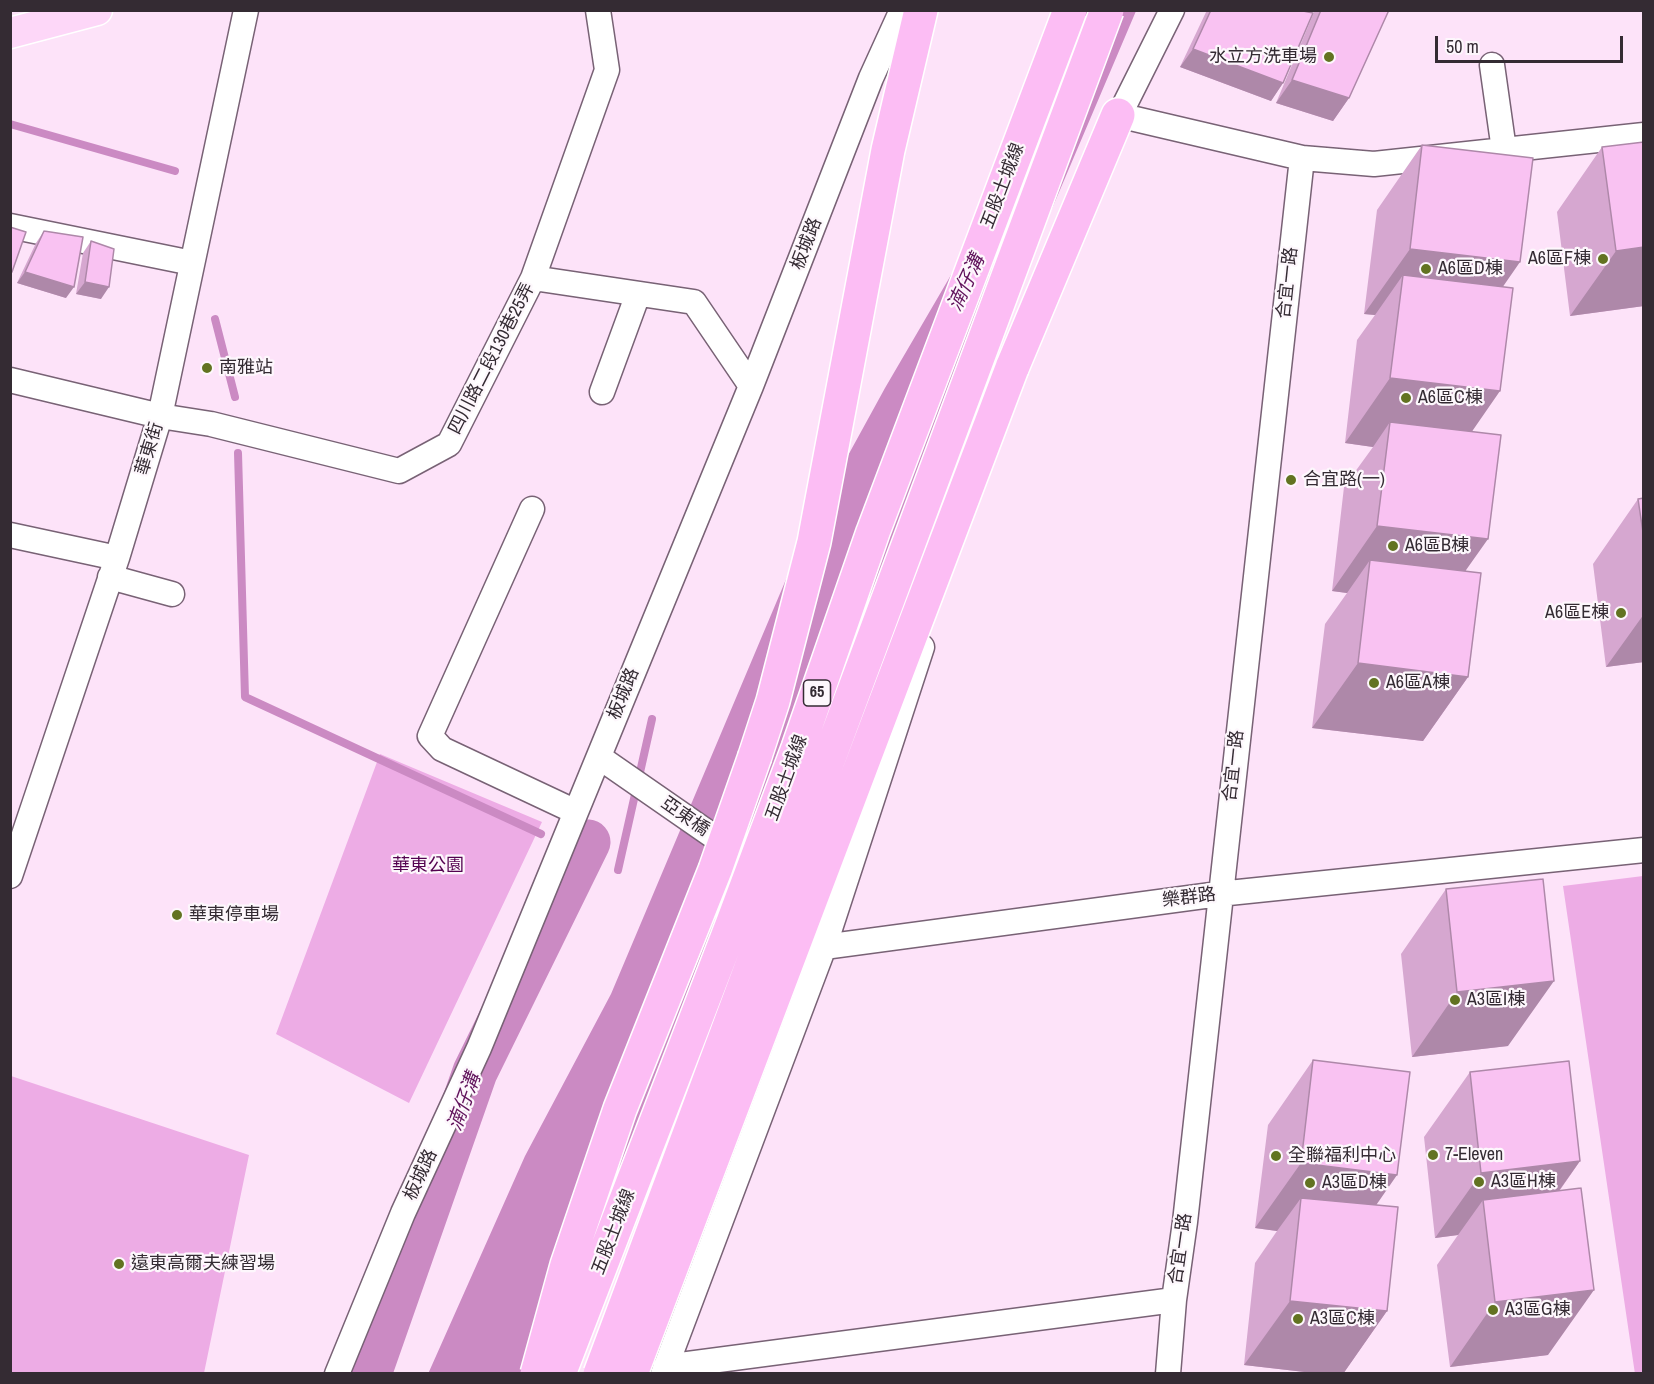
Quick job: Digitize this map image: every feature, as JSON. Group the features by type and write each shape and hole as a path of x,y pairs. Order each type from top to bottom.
{"highway":[{"path":"537,1374 567,1265 620,1109 715,870 773,701 814,542 888,150 921,10"},
{"name":"五股土城線","path":"559,1374 732,925 798,748 873,532 1070,10"},
{"name":"五股土城線","path":"600,1374 1107,10"},
{"path":"631,1374 1012,368 1118,115"}],"main road":[{"path":"10,33 97,10"}],"street":[{"name":"華東街","path":"10,876 114,568 160,416 246,10"},
{"name":"四川路二段130巷25弄","path":"10,380 107,395 160,416 211,424 399,471 449,444 533,278 607,70 598,10"},
{"name":"板城路","path":"337,1374 403,1213 479,1048 752,386 871,78 902,10"},
{"path":"1173,10 1118,115 1045,298 947,571 824,947 664,1370 1174,1300"},
{"path":"1492,65 1504,150"},
{"path":"1118,115 1302,158 1374,164 1644,135"},
{"name":"合宜一路","path":"1168,1374 1174,1300 1185,1222 1219,894 1302,158"},
{"path":"10,226 192,262"},
{"path":"533,278 694,303 752,386"},
{"path":"602,392 638,294"},
{"path":"532,509 430,736 442,749 576,812"},
{"path":"10,535 114,568 172,594"},
{"name":"亞東橋","path":"598,757 765,873 824,947"},
{"name":"樂群路","path":"824,947 1219,894 1644,850"}],"green space":[{"name":"華東公園","path":"380,754 542,822 409,1103 276,1034"},
{"path":"1643,876 1644,1373 1635,1374 1563,886"},
{"name":"遠東高爾夫練習場","path":"11,1076 249,1155 204,1373 11,1373"}],"water":[{"path":"1056,11 1136,11 912,538 860,689 712,939 617,1270 574,1373 428,1374 525,1156 611,994 806,532 885,388 965,251"}],"building":[{"path":"1211,10 1298,10 1313,13 1283,83 1193,49"},
{"name":"水立方洗車場","path":"1321,10 1389,10 1349,98 1292,80"},
{"path":"1644,142 1644,247 1616,251 1602,147"},
{"path":"1422,145 1533,158 1520,262 1410,249"},
{"path":"10,227 26,232 12,272 10,272"},
{"path":"44,231 83,237 74,287 25,272"},
{"path":"91,241 114,249 109,287 85,282"},
{"path":"1403,275 1513,288 1500,391 1390,378"},
{"path":"1390,422 1501,435 1488,539 1377,526"},
{"path":"1644,498 1644,539 1638,499"},
{"path":"1370,560 1481,573 1468,677 1358,663"},
{"path":"1543,879 1554,981 1457,992 1446,889"},
{"path":"1313,1060 1410,1072 1397,1175 1301,1163"},
{"path":"1569,1061 1580,1161 1481,1173 1470,1072"},
{"path":"1581,1188 1594,1290 1495,1302 1483,1200"},
{"path":"1301,1198 1398,1207 1387,1311 1290,1301"}],"waterway":[{"path":"10,124 175,171"},
{"path":"215,319 235,397"},
{"path":"238,453 245,697 541,834"},
{"path":"618,870 652,719"},
{"name":"湳仔溝","path":"369,1374 475,1072 588,842"}],"place":[{"name":"水立方洗車場","path":"1329,57"},
{"name":"A6區F棟","path":"1603,259"},
{"name":"A6區D棟","path":"1426,269"},
{"name":"南雅站","path":"207,368"},
{"name":"A6區C棟","path":"1406,398"},
{"name":"合宜路(一)","path":"1291,480"},
{"name":"A6區B棟","path":"1393,546"},
{"name":"A6區E棟","path":"1621,613"},
{"name":"A6區A棟","path":"1374,683"},
{"name":"華東停車場","path":"177,915"},
{"name":"A3區I棟","path":"1455,1000"},
{"name":"7-Eleven","path":"1433,1155"},
{"name":"全聯福利中心","path":"1276,1156"},
{"name":"A3區H棟","path":"1479,1182"},
{"name":"A3區D棟","path":"1310,1183"},
{"name":"遠東高爾夫練習場","path":"119,1264"},
{"name":"A3區G棟","path":"1493,1310"},
{"name":"A3區C棟","path":"1298,1319"}]}
